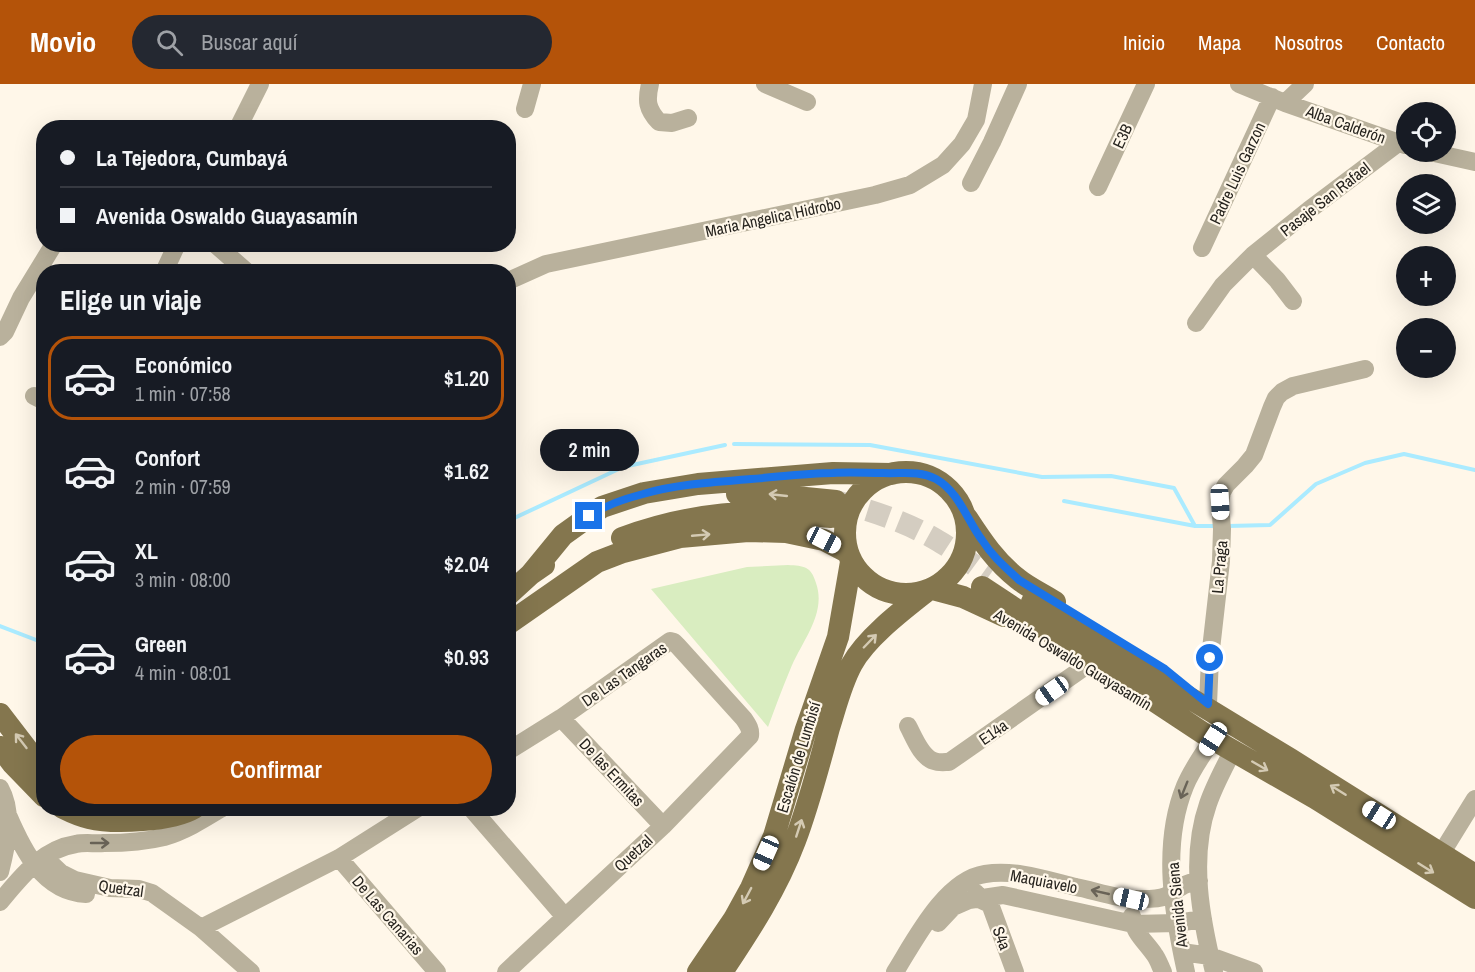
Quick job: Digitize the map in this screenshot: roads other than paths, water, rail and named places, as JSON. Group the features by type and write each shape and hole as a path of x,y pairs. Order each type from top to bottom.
{"main road":[{"path":"516,618 597,562 623,552 680,537 748,531 786,532 824,540 849,557 862,576 876,587 892,593 910,595 930,590 948,579 959,566 966,550 968,532 966,515 950,489 922,474 833,472 698,484 644,493 602,507 563,535 531,574"},
{"path":"849,557 844,532 848,512 858,495 873,481 892,474"},
{"path":"516,588 577,541 608,522 649,507 717,495 765,494 833,509 715,515 652,527 596,551 550,593"},
{"name":"Avenida Oswaldo Guayasamín","path":"966,515 982,542 1019,580 1165,669 1208,704 1240,742 1315,798 1475,898"},
{"name":"Escalón de Lumbisí","path":"698,972 734,920 774,836 806,729 838,637 849,557"},
{"name":"Avenida Oswaldo Guayasamín","path":"1211,738 985,581 1240,742 1475,875"},
{"name":"Avenida Oswaldo Guayasamín","path":"930,590 963,597 998,612 1178,722 1211,738 1240,742"},
{"name":"Escalón de Lumbisí","path":"723,972 758,919 795,841 840,691 853,663 864,647 880,631 930,590"},
{"path":"0,714 36,759"},
{"path":"0,747 36,788"},
{"path":"83,816 117,821 147,820 168,816"}],"street":[{"path":"242,120 260,84"},
{"path":"525,109 532,84"},
{"path":"650,84 648,95 650,112 659,122 672,123 687,118"},
{"path":"765,84 807,102"},
{"name":"Maria Angelica Hidrobo","path":"516,277 546,264 875,195 910,185 942,165 962,144 976,120 983,84"},
{"path":"971,183 1018,84"},
{"name":"E3B","path":"1098,187 1146,84"},
{"name":"Alba Calderón","path":"1239,84 1396,142"},
{"name":"Padre Luis Garzon","path":"1202,248 1278,100 1305,84"},
{"name":"Pasaje San Rafael","path":"1196,322 1223,285 1253,255 1309,210 1396,149"},
{"path":"1456,158 1475,162"},
{"path":"224,252 238,264"},
{"path":"1253,255 1293,301"},
{"path":"0,337 5,332 36,273"},
{"name":"La Praga","path":"1208,704 1210,658 1222,553 1220,502 1222,492 1254,455 1272,407 1282,392 1293,386 1365,369"},
{"name":"De Las Tangaras","path":"516,746 561,718 670,641 674,642 750,728"},
{"name":"E14a","path":"908,726 922,752 929,758 936,762 950,762 1086,666"},
{"name":"De las Ermitas","path":"561,718 663,826"},
{"name":"Quetzal","path":"506,972 663,826 750,736 750,728"},
{"name":"Avenida Siena","path":"1186,972 1173,891 1174,828 1185,786 1211,738"},
{"name":"Avenida Siena","path":"1212,964 1198,881 1201,832 1207,806 1217,781 1240,742"},
{"path":"0,788 7,803 8,815 6,843 0,872"},
{"path":"1441,854 1475,799"},
{"name":"Quetzal","path":"8,815 20,841 39,860 43,876 52,882 79,893 96,894 110,888 139,889 152,893 201,928 251,972"},
{"path":"0,902 39,860 60,848 77,844 129,842 165,836 182,830 207,816"},
{"path":"201,928 339,858 405,816"},
{"path":"478,816 565,918"},
{"name":"De Las Canarias","path":"339,858 437,972"},
{"name":"Maquiavelo","path":"896,972 931,913 945,898 972,877 986,873 1025,875 1131,899 1161,897 1184,884 1198,881"},
{"name":"S4a","path":"988,899 996,873"},
{"name":"S4a","path":"972,877 988,899 1015,972"},
{"name":"Maquiavelo","path":"988,899 1003,895 1133,924 1203,920"},
{"path":"907,972 938,921 953,907 969,900 988,899"},
{"path":"1131,899 1136,932 1156,956 1163,972"},
{"path":"1182,952 1212,964 1254,972"}],"waterway":[{"path":"734,444 870,445 1042,477 1111,476 1174,488 1195,526"},
{"path":"516,517 623,467 725,445"},
{"path":"1228,526 1270,525 1316,484 1365,463 1404,454 1475,470"},
{"path":"1064,501 1195,526 1217,526"},
{"path":"0,626 36,640"}],"tunnel":[{"path":"836,501 876,513 928,535 989,576"}]}
